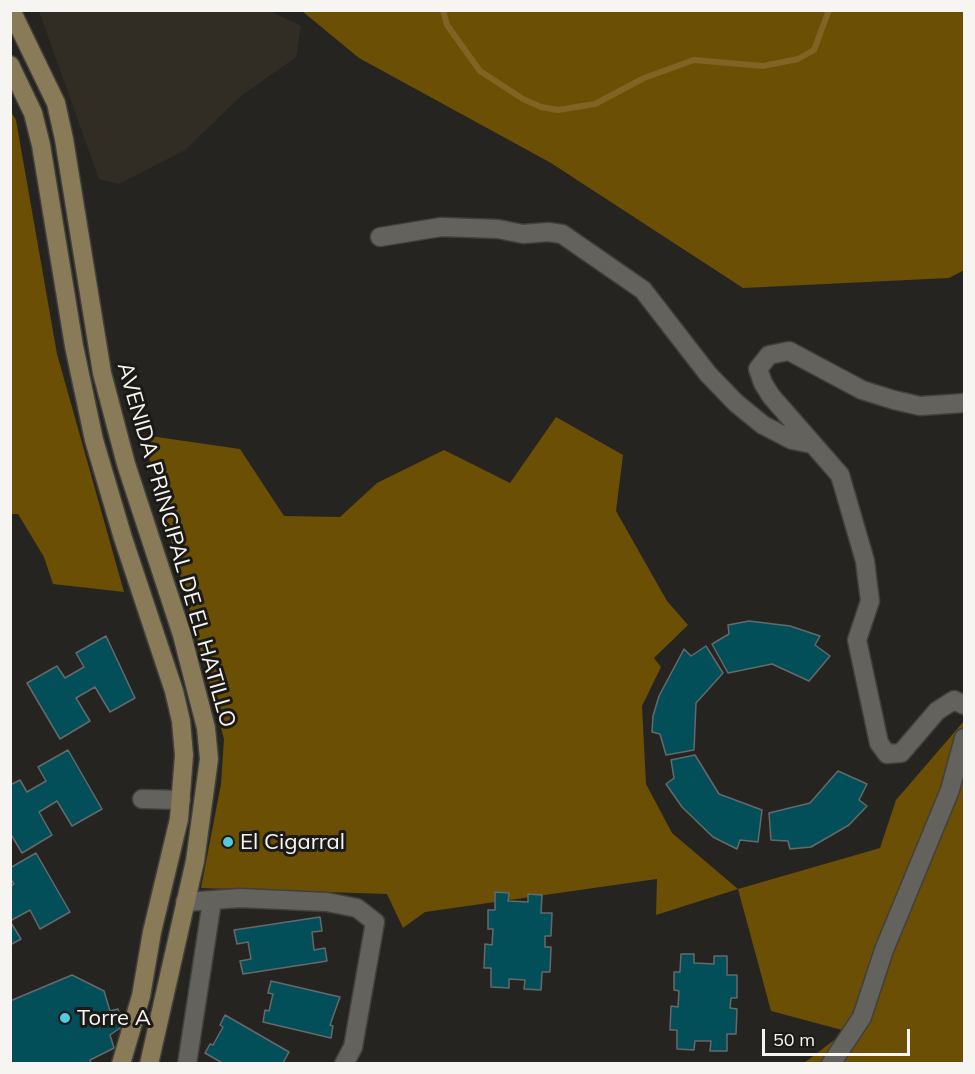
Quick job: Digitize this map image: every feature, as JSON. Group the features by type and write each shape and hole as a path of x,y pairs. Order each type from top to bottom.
{"main road":[{"name":"AVENIDA PRINCIPAL DE EL HATILLO","path":"11,10 56,103 64,139 102,373 126,464 182,635 206,729 209,759 204,807 149,1064"},
{"name":"AVENIDA PRINCIPAL DE EL HATILLO","path":"10,65 33,113 41,145 74,346 94,440 179,711 184,755 179,819 154,921 141,996 121,1064"}],"street":[{"path":"380,237 441,227 498,229 523,234 548,231 562,234 643,290 708,374 736,403 764,425 792,440 812,444"},
{"path":"964,403 920,406 894,400 862,390 789,351 769,355 758,369 763,383 840,476 865,561 870,601 857,640 879,743 887,754 901,753 938,711 954,700 964,705"},
{"path":"831,1064 862,1017 884,950 950,790 964,738"},
{"path":"142,799 181,800"},
{"path":"185,902 240,898 327,902 357,908 375,922 353,1047 344,1064"},
{"path":"187,1064 212,901"}],"shaded area":[{"path":"39,11 270,11 301,26 296,57 241,96 185,150 119,184 99,179"},
{"path":"302,11 964,11 964,270 949,278 743,288 551,163 359,58"},
{"path":"10,110 16,120 57,354 124,592 53,584 44,557 18,514 11,514"},
{"path":"556,417 623,455 616,511 667,601 688,625 654,658 661,667 642,706 646,784 672,833 738,889 656,915 657,879 425,912 403,928 387,894 201,888 221,784 224,739 143,435 240,449 284,516 340,517 377,483 444,450 510,483"},
{"path":"964,721 964,1063 804,1063 846,1031 771,1011 738,889 880,848 896,800"}],"building":[{"path":"749,621 790,626 820,636 815,645 830,656 809,681 772,664 728,673 712,644 729,634 728,625"},
{"path":"106,636 135,698 110,712 95,687 76,698 90,721 60,739 27,683 57,666 65,678 84,667 76,653"},
{"path":"706,646 723,673 696,703 694,750 666,755 660,734 652,732 653,716 659,696 684,649 691,656"},
{"path":"68,750 102,809 72,826 57,801 39,812 52,835 22,853 10,833 10,785 20,780 27,792 46,781 38,767"},
{"path":"695,755 719,794 762,810 758,842 740,840 737,849 713,837 682,807 666,784 674,778 671,760"},
{"path":"838,771 867,784 859,800 867,806 849,825 811,847 790,849 788,841 771,840 769,813 810,803"},
{"path":"36,853 70,912 40,929 30,910 10,921 10,887 14,884 10,878 10,868"},
{"path":"495,892 509,893 508,901 528,902 528,894 542,895 541,913 552,913 551,936 545,936 545,947 551,947 550,972 542,972 541,990 524,989 525,980 509,979 509,988 491,987 491,968 484,968 485,944 492,945 493,929 488,929 488,910 495,910"},
{"path":"320,917 322,931 312,932 314,950 325,948 327,961 243,974 240,961 251,959 248,942 237,944 234,930"},
{"path":"10,921 21,939 10,945"},
{"path":"681,954 694,954 694,963 714,964 714,956 727,956 727,975 737,975 737,998 731,998 730,1008 737,1009 736,1034 727,1034 727,1051 710,1051 711,1041 695,1041 694,1050 677,1049 677,1030 670,1030 671,1006 678,1007 679,991 674,990 674,972 680,972"},
{"name":"Torre A","path":"72,975 104,991 110,1011 118,1009 123,1026 110,1035 114,1048 90,1060 91,1064 10,1064 10,1001"},
{"path":"271,981 340,997 330,1025 333,1026 331,1038 263,1022 265,1010 269,1011 273,994 268,993"},
{"path":"225,1015 289,1052 283,1063 224,1064 205,1053 210,1044 213,1045 223,1027 220,1025"}],"waterway":[{"path":"443,10 447,25 480,71 523,99 541,107 558,110 595,104 644,78 694,60 763,66 798,59 814,50 829,10"}],"place":[{"name":"El Cigarral","path":"228,842"},
{"name":"Torre A","path":"65,1018"}]}
